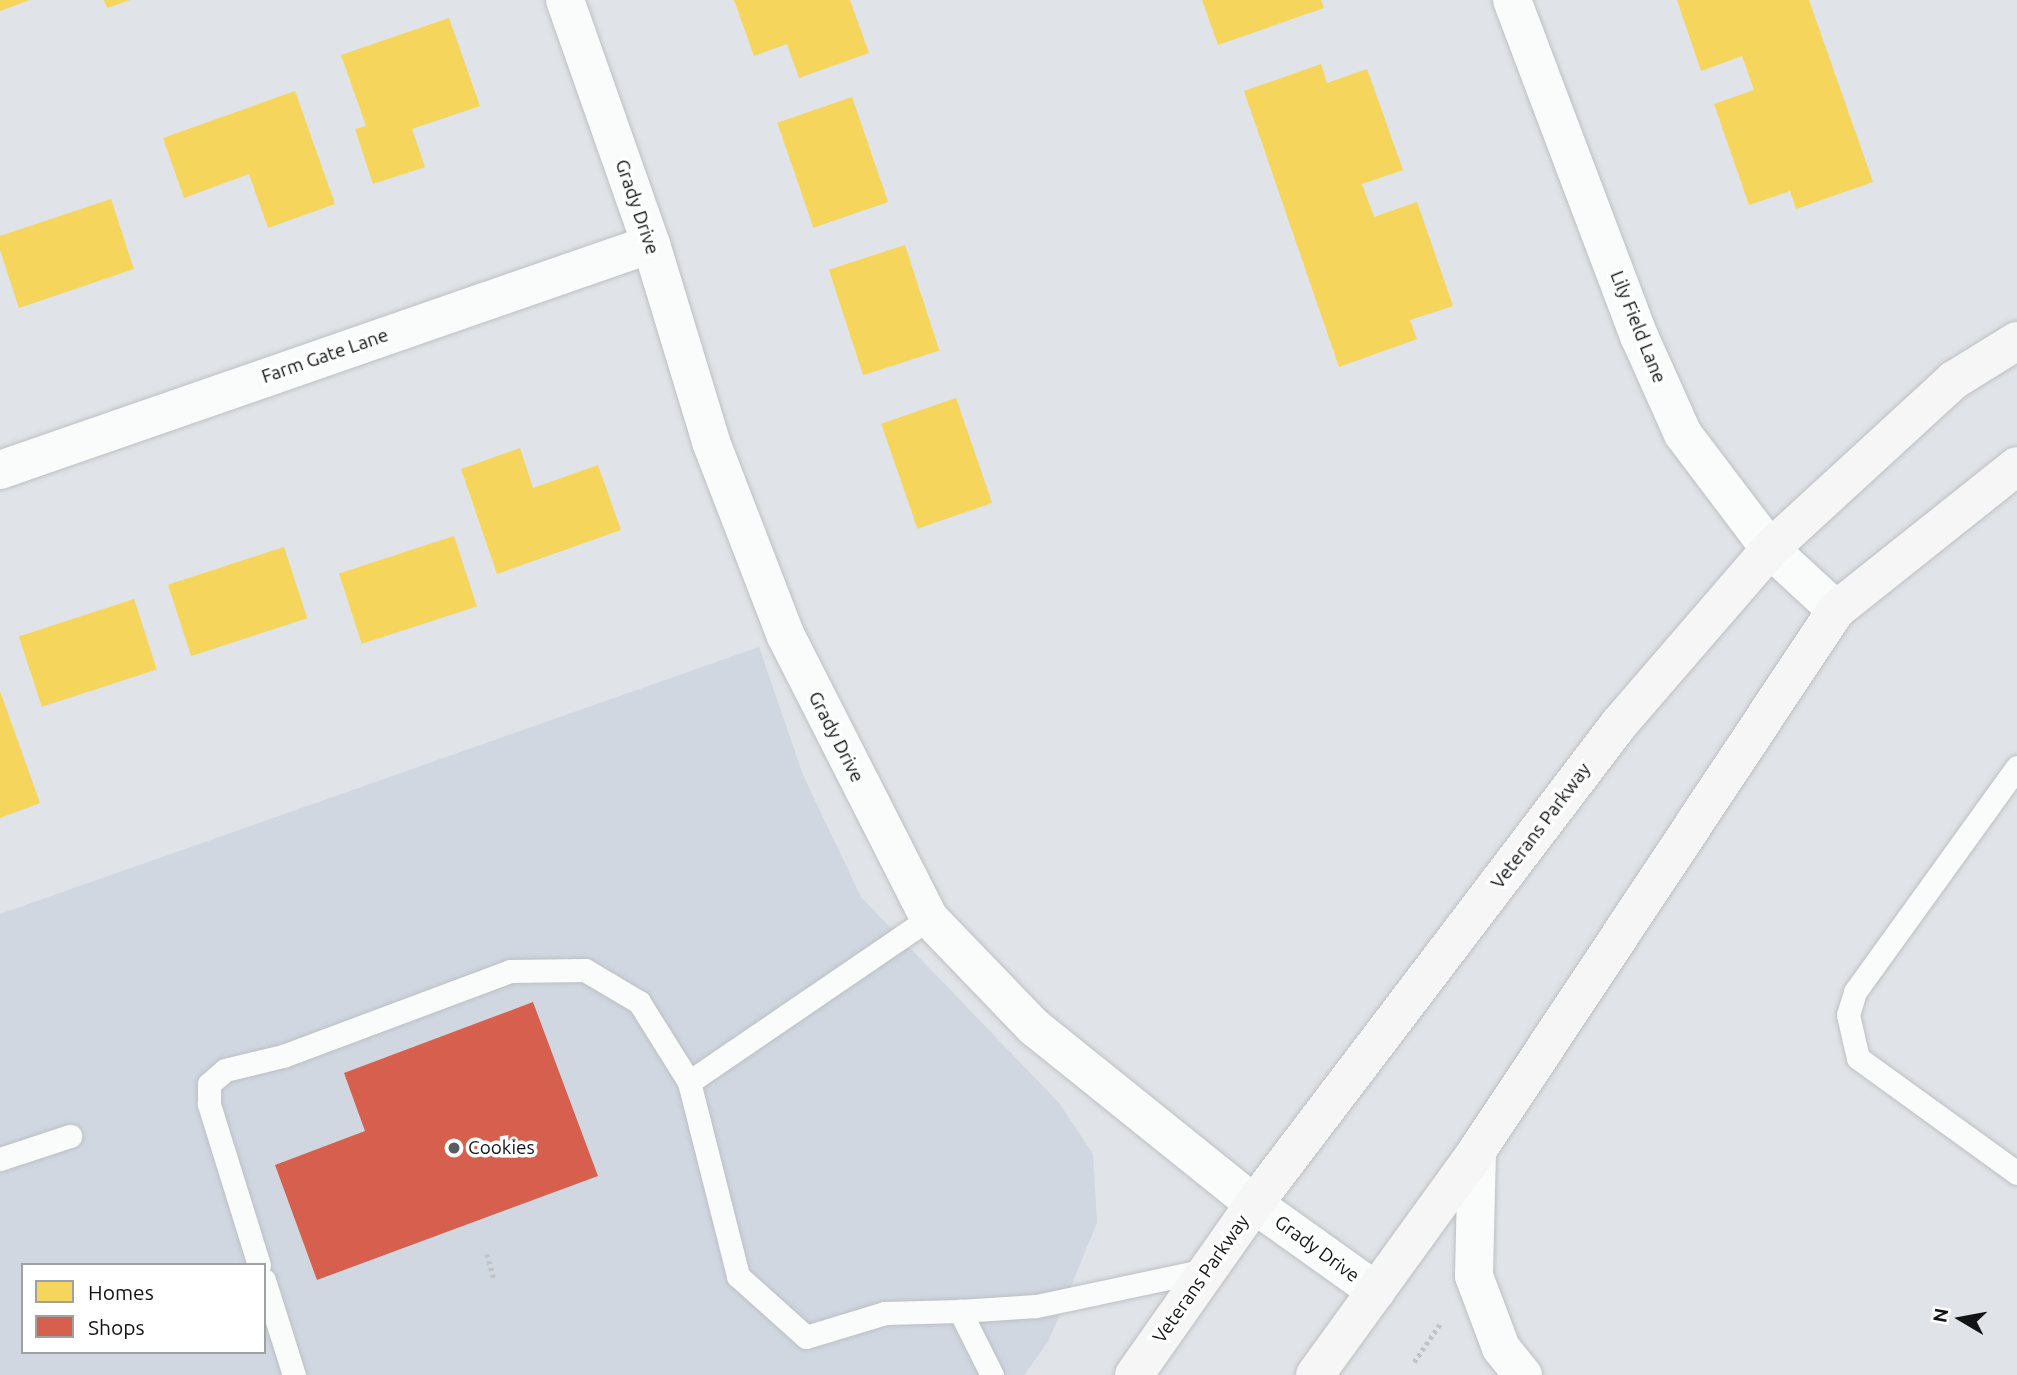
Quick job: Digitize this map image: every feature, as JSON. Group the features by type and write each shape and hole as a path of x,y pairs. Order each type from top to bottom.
{"main road":[{"name":"Veterans Parkway","path":"1134,1375 1254,1204 1619,724 1769,549 1954,380 2017,341"},
{"path":"1314,1375 1477,1150 1836,610 2017,466"}],"street":[{"name":"Grady Drive","path":"565,0 651,244 711,442 790,645 929,918 1034,1027 1254,1204 1376,1291"},
{"name":"Lily Field Lane","path":"1512,0 1640,338 1683,434 1769,549 1836,610"},
{"name":"Farm Gate Lane","path":"0,470 651,244"},
{"path":"1477,1150 1474,1276 1501,1348 1523,1375"}],"lane":[{"path":"2017,767 1855,992 1847,1015 1858,1058 2017,1173"},
{"path":"689,1082 929,918"},
{"path":"259,1263 209,1104 209,1084 225,1070 283,1056 510,971 585,970 639,1002 689,1082 738,1276 806,1337 885,1313 1036,1306 1206,1270"},
{"path":"0,1158 71,1136"},
{"path":"266,1286 294,1375"},
{"path":"960,1311 992,1375"}],"path":[{"path":"487,1254 494,1278"},
{"path":"1414,1362 1445,1317"}],"shaded area":[{"path":"759,647 803,775 861,897 1059,1103 1093,1154 1097,1223 1048,1342 1024,1375 0,1375 0,914"}],"building: Homes":[{"path":"0,0 30,0 0,11"},
{"path":"104,0 130,0 107,8"},
{"path":"734,0 850,0 869,53 799,78 787,44 754,56"},
{"path":"1202,0 1321,0 1324,8 1218,45"},
{"path":"1677,0 1809,0 1873,182 1796,209 1790,191 1749,205 1714,104 1754,90 1742,56 1701,71"},
{"path":"449,18 480,106 412,129 425,167 373,184 355,129 366,126 341,55"},
{"path":"1321,64 1327,83 1367,69 1403,170 1362,184 1374,217 1417,202 1453,306 1410,320 1417,339 1339,367 1244,91"},
{"path":"295,91 335,204 268,228 249,174 184,198 163,138"},
{"path":"852,97 888,202 813,228 777,123"},
{"path":"111,199 134,269 19,308 0,250 0,236"},
{"path":"905,245 939,351 863,375 829,270"},
{"path":"956,398 992,503 917,529 881,424"},
{"path":"520,448 533,488 598,465 621,530 497,574 461,469"},
{"path":"454,536 477,606 362,644 339,573"},
{"path":"284,547 307,618 191,656 168,585"},
{"path":"134,599 157,669 42,707 19,636"},
{"path":"0,691 40,803 0,818"}],"building: Shops":[{"name":"Cookies","path":"533,1002 598,1176 317,1280 275,1165 365,1131 344,1073"}],"place":[{"name":"Cookies","path":"454,1148"}]}
